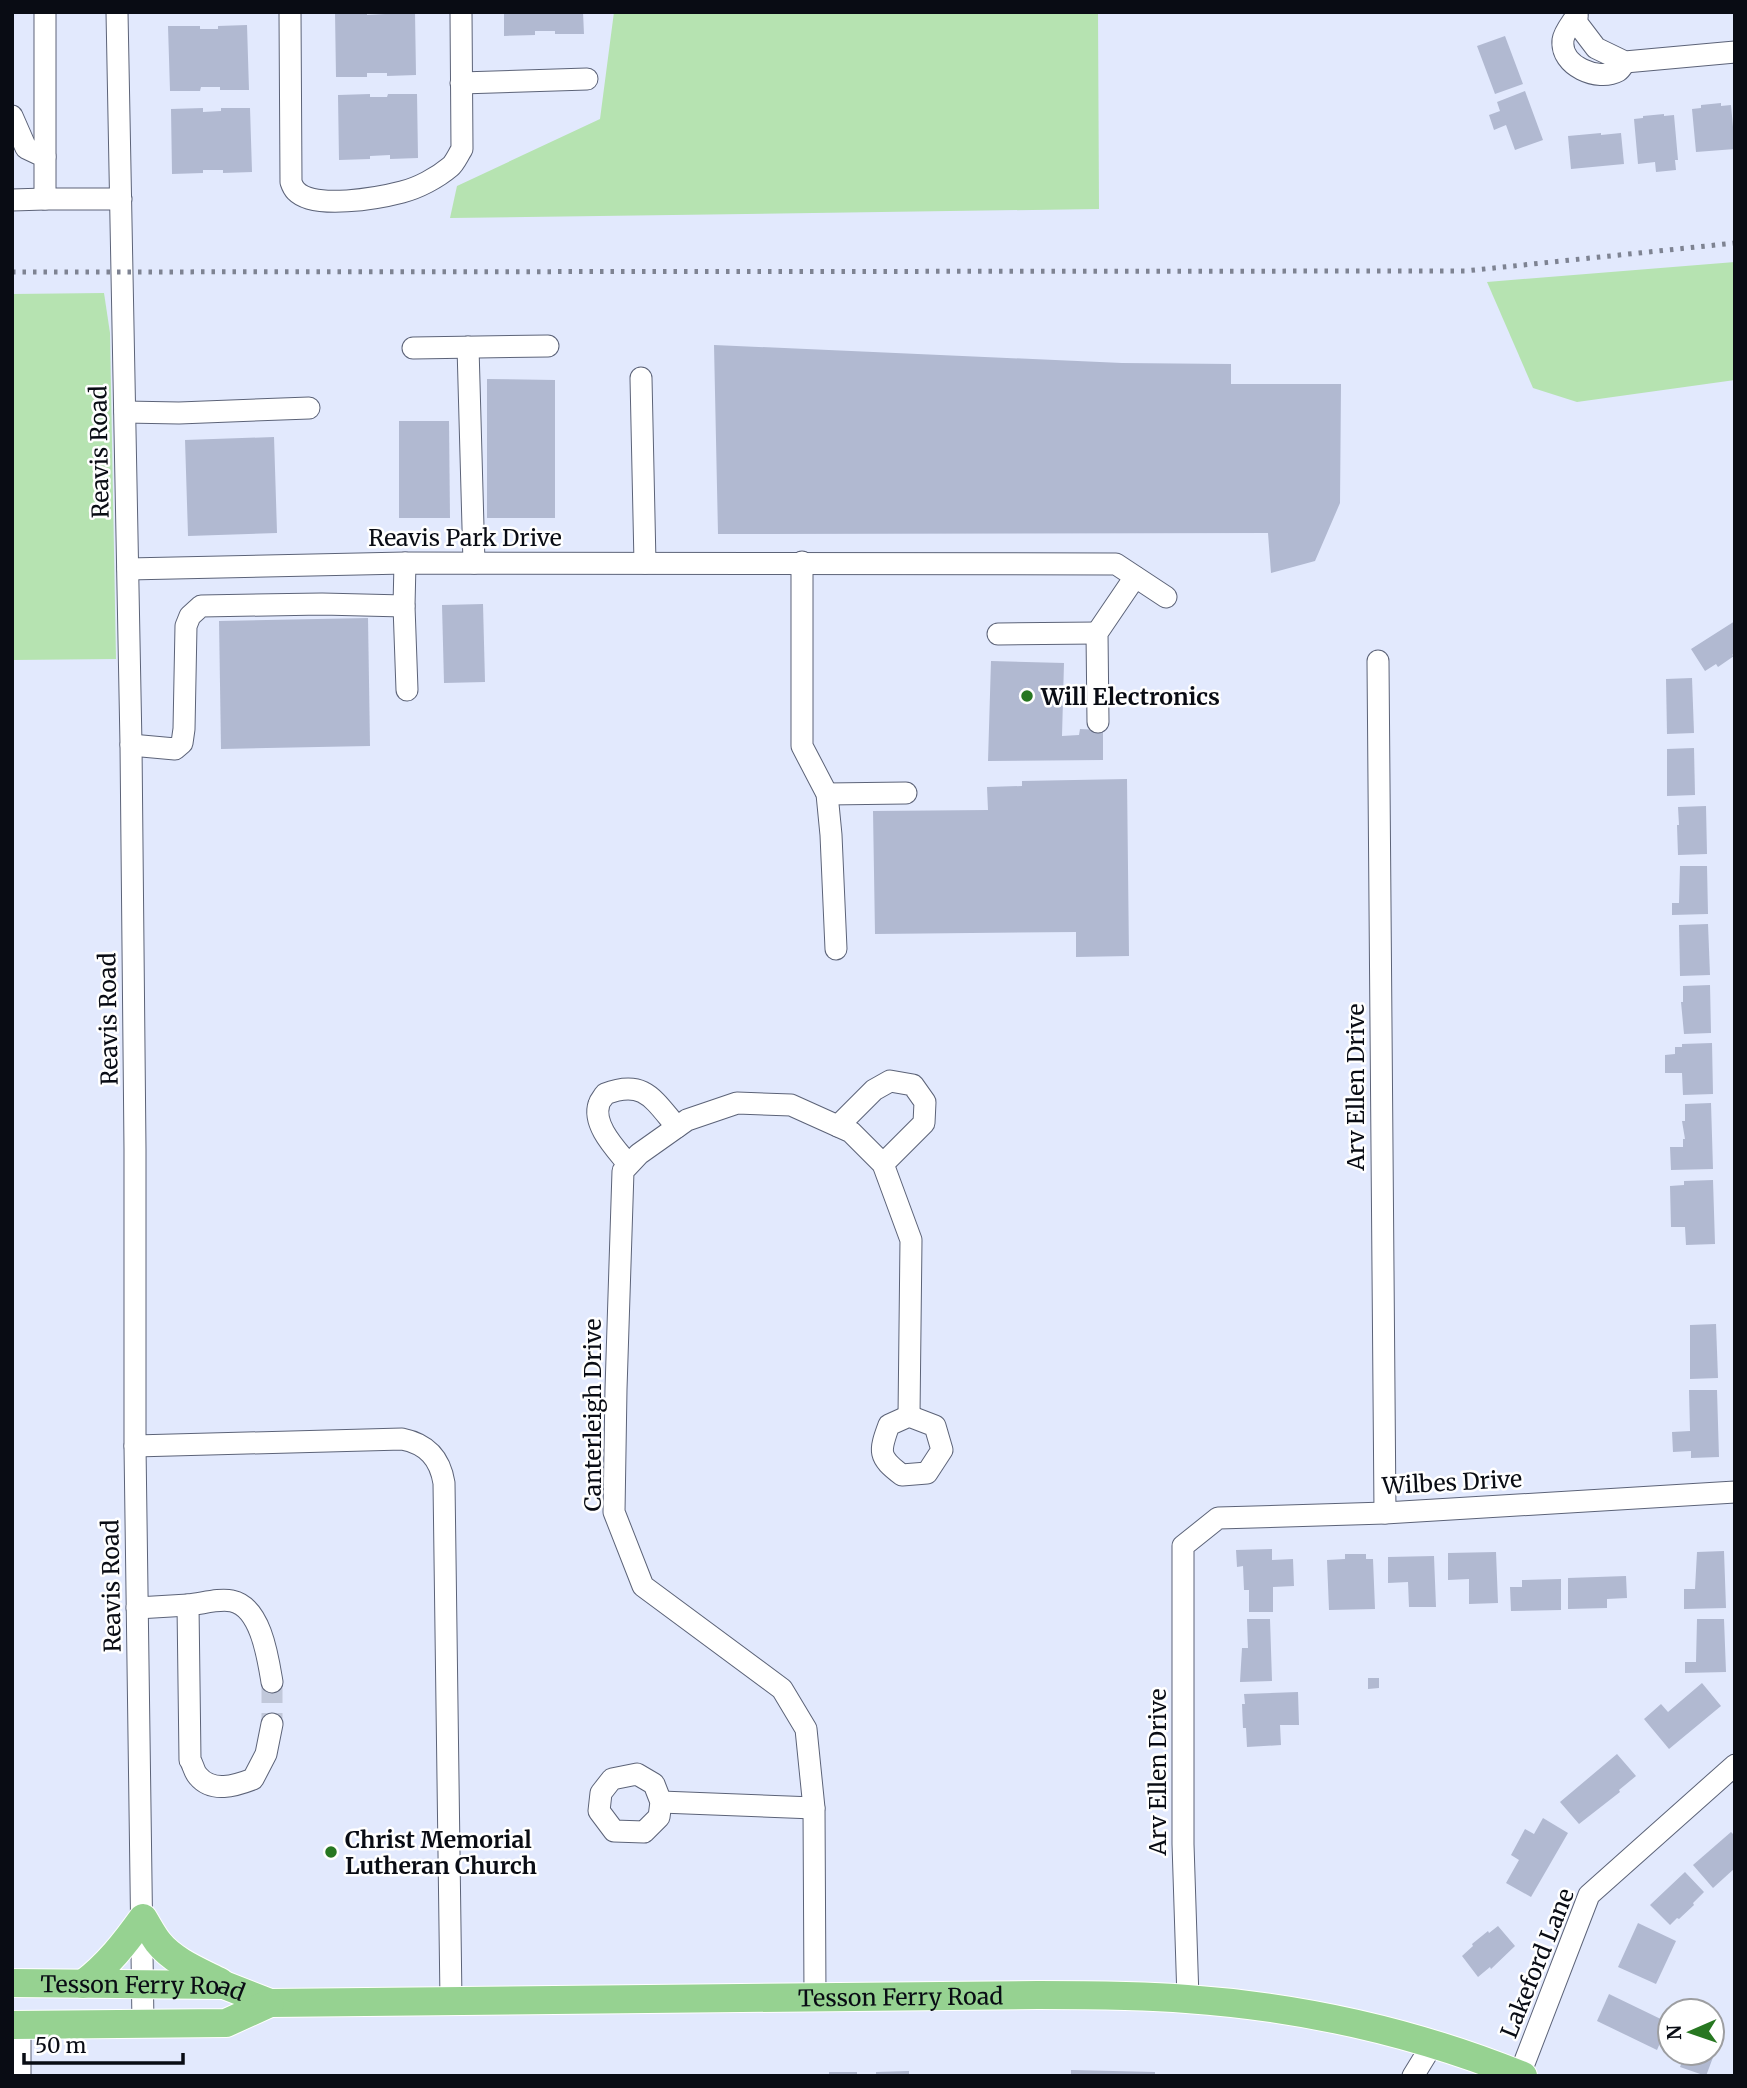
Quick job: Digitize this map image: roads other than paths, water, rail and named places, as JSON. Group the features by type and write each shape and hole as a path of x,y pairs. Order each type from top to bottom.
{"main road":[{"path":"83,1984 123,1947 143,1918 159,1944 181,1962 223,1984"},
{"name":"Tesson Ferry Road","path":"12,1983 223,1984 270,2003 1118,1995 1188,1998 1313,2016 1373,2028 1522,2075"},
{"name":"Tesson Ferry Road","path":"16,2025 226,2023 270,2003"}],"street":[{"path":"45,12 45,199"},
{"name":"Reavis Road","path":"117,12 131,745 135,1446 143,2025"},
{"path":"289,12 290,182 297,192 314,200 343,201 404,192 453,166 462,149 461,12"},
{"path":"1577,14 1577,23 1595,48 1625,62 1735,52"},
{"path":"1577,14 1563,38 1564,51 1574,67 1598,74 1618,71 1625,62"},
{"path":"461,83 587,79"},
{"path":"12,116 26,148 45,157"},
{"path":"12,200 121,199"},
{"path":"413,348 548,346"},
{"path":"468,347 474,563"},
{"path":"641,379 645,563"},
{"path":"125,412 179,413 309,408"},
{"path":"802,562 802,746 827,794 836,949"},
{"path":"405,563 407,690"},
{"name":"Reavis Park Drive","path":"128,569 405,563 1116,564 1166,597"},
{"path":"1098,722 1097,633 1135,577"},
{"path":"131,745 175,749 182,743 186,626 190,616 201,606 404,606"},
{"path":"998,634 1097,633"},
{"name":"Arv Ellen Drive","path":"1378,661 1385,1513"},
{"path":"827,794 906,793"},
{"path":"838,1126 874,1090 890,1081 913,1085 925,1102 924,1123 883,1164"},
{"path":"677,1127 649,1094 625,1088 605,1094 598,1105 600,1123 626,1168 639,1154 687,1120 737,1102 791,1105 851,1132 883,1164 912,1240 909,1416"},
{"name":"Canterleigh Drive","path":"626,1168 616,1389 614,1512 643,1587 782,1689 806,1729 814,1808 815,1997"},
{"path":"135,1446 402,1439 426,1448 442,1469 451,2001"},
{"name":"Wilbes Drive","path":"1183,1546 1218,1518 1385,1513 1735,1492"},
{"name":"Arv Ellen Drive","path":"1183,1546 1183,1844 1188,1998"},
{"path":"137,1608 231,1600 246,1607 257,1625 272,1682"},
{"path":"188,1605 191,1760 198,1776 215,1787 233,1787 253,1779 266,1754 272,1724"},
{"name":"Lakeford Lane","path":"1522,2075 1589,1895 1735,1765"},
{"path":"661,1802 814,1808"},
{"path":"16,2025 20,2076"},
{"path":"1413,2076 1432,2045"}],"tunnel":[{"path":"272,1682 272,1724"}],"railway":[{"path":"12,272 1465,271 1735,243"}],"place":[{"name":"Will Electronics","path":"1027,696"},
{"name":"Christ Memorial Lutheran Church","path":"331,1852"}]}
